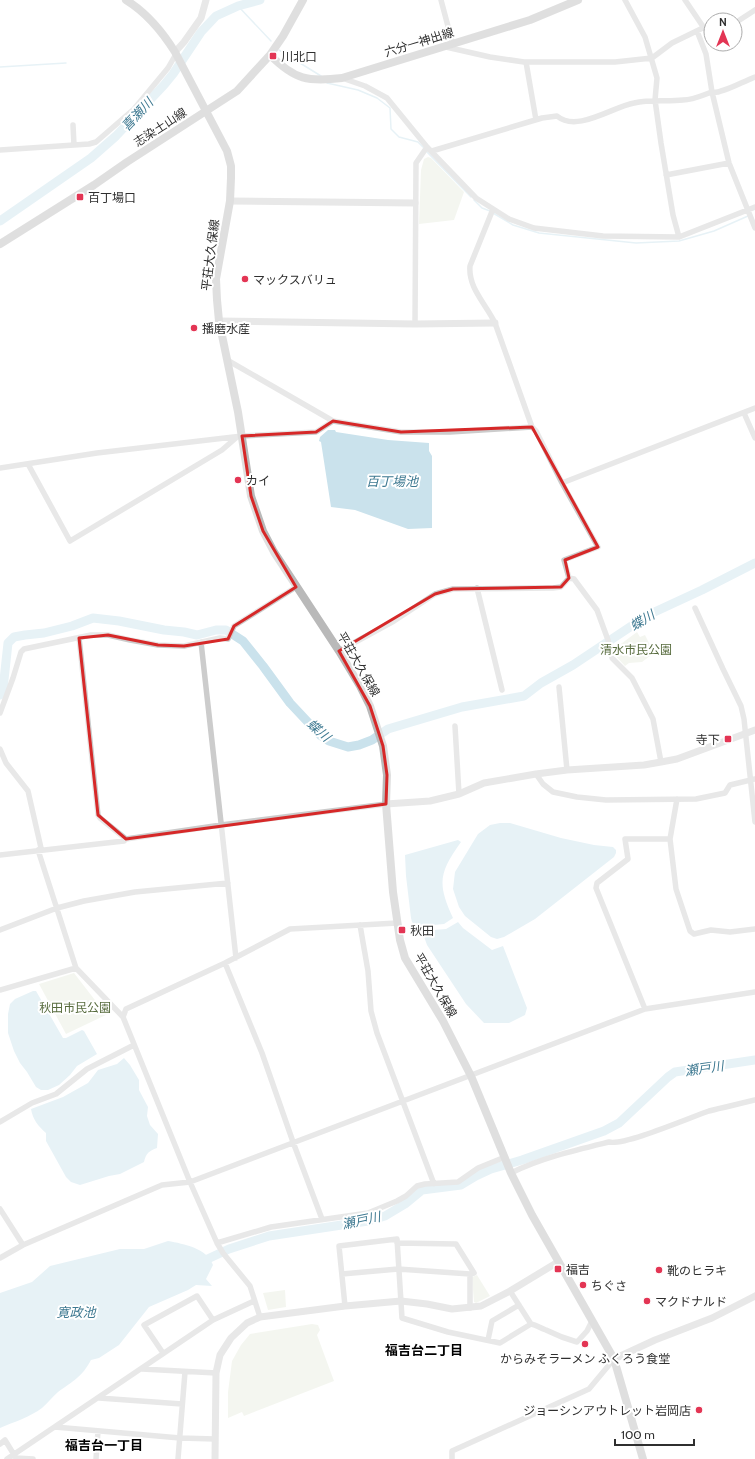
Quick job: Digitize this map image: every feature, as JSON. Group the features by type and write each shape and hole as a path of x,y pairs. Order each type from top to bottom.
{"main road":[{"name":"平荘大久保線","path":"126,0 150,19 165,36 227,151 231,166 230,201 216,279 217,300 219,322 234,387 240,437 251,496 263,531 274,552 317,617 360,686 370,706 381,742 387,775 386,804 397,923 405,958 443,1021 472,1076 510,1170 532,1215 614,1359 643,1459"},
{"name":"志染土山線","path":"0,244 94,185 237,91 270,55 283,36 303,0"},
{"name":"六分一神出線","path":"270,55 288,70 301,78 310,80 342,78 530,20 578,0"}],"street":[{"path":"0,150 89,144 96,142 125,118 162,76 200,18 206,0"},
{"path":"441,0 449,46 490,57 526,62 615,62 652,58 672,43 703,28"},
{"path":"626,0 645,37 657,78 655,100 673,215 679,237"},
{"path":"684,0 703,27"},
{"path":"743,18 755,10"},
{"path":"697,31 706,54 712,92 729,163 755,228"},
{"path":"526,62 536,120"},
{"path":"432,151 536,120 557,116 563,122 575,122 590,119 633,103 655,100 692,99 712,92 720,92 755,77"},
{"path":"342,78 365,86 387,98 427,147 476,198 509,219 534,228 603,236 679,237 755,207"},
{"path":"73,125 74,145"},
{"path":"415,324 416,163 427,147"},
{"path":"666,175 729,163"},
{"path":"230,201 415,203"},
{"path":"493,209 470,266 469,274 479,297 490,312 495,323 532,427 536,431 562,483 598,547 564,560 569,578"},
{"path":"219,322 415,324 495,323"},
{"path":"227,360 333,422 401,432 450,432 532,427"},
{"path":"562,483 755,408"},
{"path":"744,413 755,438"},
{"path":"0,468 97,453 240,437 316,432 333,422"},
{"path":"28,464 70,541 222,450 240,437"},
{"path":"338,651 394,621 435,594 453,589 553,588 561,587 569,578"},
{"path":"569,578 574,579 597,610 608,640 612,658 632,678 640,693 653,719 661,762"},
{"path":"0,713 21,652 24,649 79,638 108,635 158,645 184,646 220,638 228,639 234,626 296,587"},
{"path":"477,588 502,690"},
{"path":"695,608 741,706 753,779 755,822"},
{"path":"79,638 98,815 126,839"},
{"path":"201,642 236,958"},
{"path":"560,687 567,770"},
{"path":"455,726 459,794"},
{"path":"0,855 124,841 126,839 221,825 386,804 430,801 459,794 484,783 536,774 567,770 637,765 677,759 755,730"},
{"path":"0,749 6,763 28,791 41,848 38,850 76,968 123,1017 190,1182 217,1243 223,1253 250,1286 260,1317"},
{"path":"536,774 543,784 553,792 577,797 606,800 696,800 725,793 730,785 753,779"},
{"path":"676,799 670,839 676,889 690,931 694,934 711,930 730,932 755,929"},
{"path":"645,1009 596,888 597,883 628,859 625,839 670,839"},
{"path":"0,930 57,908 84,901 135,892 228,883"},
{"path":"123,1017 126,1009 236,958 290,929 397,923"},
{"path":"360,925 368,971 371,1011 376,1033 434,1184"},
{"path":"225,963 262,1053 322,1219"},
{"path":"0,990 76,968"},
{"path":"0,1258 23,1245 162,1185 190,1182 645,1009 755,992"},
{"path":"0,1122 32,1103 56,1094 87,1069 134,1045"},
{"path":"510,1170 578,1150 609,1142 614,1143 639,1136 710,1111 755,1100"},
{"path":"217,1243 271,1227 368,1213 397,1201 406,1196 417,1186 425,1184 458,1182 478,1168 505,1158"},
{"path":"0,1209 23,1245"},
{"path":"345,1306 339,1246 397,1239 402,1318 448,1332 500,1343 531,1324"},
{"path":"342,1274 398,1269 474,1274 456,1244 397,1243"},
{"path":"215,1459 216,1373 220,1355 231,1338 247,1323 260,1317 345,1306 401,1301 427,1304 452,1310 481,1306 510,1291 558,1262"},
{"path":"470,1274 470,1308"},
{"path":"510,1291 531,1324 566,1339 577,1342 587,1331 592,1321"},
{"path":"163,1353 144,1325 197,1296 213,1320"},
{"path":"452,1459 452,1451 589,1389 614,1359 655,1340 712,1318 755,1296"},
{"path":"6,1459 213,1320 254,1301"},
{"path":"488,1340 492,1321 519,1305"},
{"path":"142,1368 216,1373"},
{"path":"178,1459 185,1372"},
{"path":"98,1398 182,1404"},
{"path":"55,1427 180,1438 215,1439"},
{"path":"96,1459 98,1431"},
{"path":"0,1444 5,1440 16,1458 32,1459"}],"highlighted area":[{"path":"333,421 401,432 532,427 598,547 565,560 569,578 561,587 453,589 435,594 339,651 370,706 383,746 387,775 386,804 126,839 98,815 79,638 108,635 158,645 184,646 228,639 234,626 296,587 263,531 251,496 242,436 316,432"}],"green space":[{"path":"428,157 431,158 464,192 454,220 419,224 421,170 424,159"},
{"name":"清水市民公園","path":"637,632 640,637 645,635 654,653 642,662 629,663 625,666 613,653 614,649"},
{"name":"秋田市民公園","path":"74,973 98,1004 110,1013 66,1034 39,984"},
{"path":"477,1275 490,1296 476,1303 474,1302 472,1277"},
{"path":"285,1290 286,1307 268,1310 263,1293"},
{"path":"312,1324 318,1325 320,1330 317,1335 334,1381 244,1416 242,1412 228,1418 228,1392 232,1361 241,1345 250,1334"}],"water":[{"name":"百丁場池","path":"328,430 388,440 429,443 429,451 432,456 432,528 408,529 355,510 331,507 321,442 319,441 320,437"},
{"path":"510,823 561,838 594,845 613,847 616,850 616,853 614,857 535,919 504,937 497,939 491,937 465,916 459,907 453,889 455,872 478,834 490,825"},
{"path":"458,840 461,842 448,862 443,878 444,896 453,918 444,924 423,926 414,924 411,918 405,855"},
{"path":"458,922 463,928 492,950 503,946 527,1008 525,1015 509,1023 484,1023 466,1004 427,945 422,931 446,929"},
{"path":"36,991 63,1038 82,1030 97,1054 77,1066 59,1085 48,1090 41,1090 36,1087 20,1063 8,1033 8,1014 10,1004 15,999"},
{"path":"124,1058 139,1080 139,1090 148,1107 147,1116 150,1125 158,1134 157,1148 148,1153 144,1162 120,1174 80,1185 71,1182 66,1177 46,1141 46,1133 36,1122 31,1109 63,1097 88,1083 98,1070 117,1064"},
{"name":"寛政池","path":"168,1241 194,1248 206,1254 213,1265 206,1279 212,1286 196,1285 149,1307 119,1345 99,1358 91,1360 81,1375 58,1392 42,1408 27,1417 0,1428 0,1293 32,1282 50,1266 120,1249 144,1249"}],"waterway":[{"name":"喜瀬川","path":"0,221 91,158 116,136 164,85 201,32 216,16 238,6 260,0"},
{"path":"238,6 271,41"},
{"path":"279,50 321,76"},
{"path":"0,67 66,63"},
{"path":"327,83 358,90 377,98 390,108 391,129 399,137 418,142 424,148"},
{"path":"426,151 471,197"},
{"path":"474,200 482,208 490,211"},
{"path":"493,213 513,225 539,233 636,243 679,241 714,231 748,216"},
{"name":"蝶川","path":"0,695 3,689 8,643 14,637 44,633 72,626 93,618 119,621 197,635 216,630 226,630 243,641 290,703 320,735 329,741 348,747 372,740 388,729 462,707 524,696 541,683 573,665 648,615 755,563"},
{"name":"瀬戸川","path":"199,1263 229,1249 269,1236 368,1221 385,1216 405,1204 422,1190 461,1185 491,1169 522,1160 604,1131 619,1123 675,1072 755,1060"}],"place":[{"name":"川北口","path":"273,56"},
{"name":"百丁場口","path":"80,197"},
{"name":"マックスバリュ","path":"245,279"},
{"name":"播磨水産","path":"194,328"},
{"name":"カイ","path":"238,480"},
{"name":"寺下","path":"728,739"},
{"name":"秋田","path":"402,930"},
{"name":"福吉","path":"558,1269"},
{"name":"靴のヒラキ","path":"659,1270"},
{"name":"ちぐさ","path":"583,1285"},
{"name":"マクドナルド","path":"647,1301"},
{"name":"からみそラーメン ふくろう食堂","path":"585,1344"},
{"name":"ジョーシンアウトレット岩岡店","path":"699,1410"}],"district":[{"name":"福吉台二丁目","path":"424,1350"},
{"name":"福吉台一丁目","path":"104,1445"}]}
